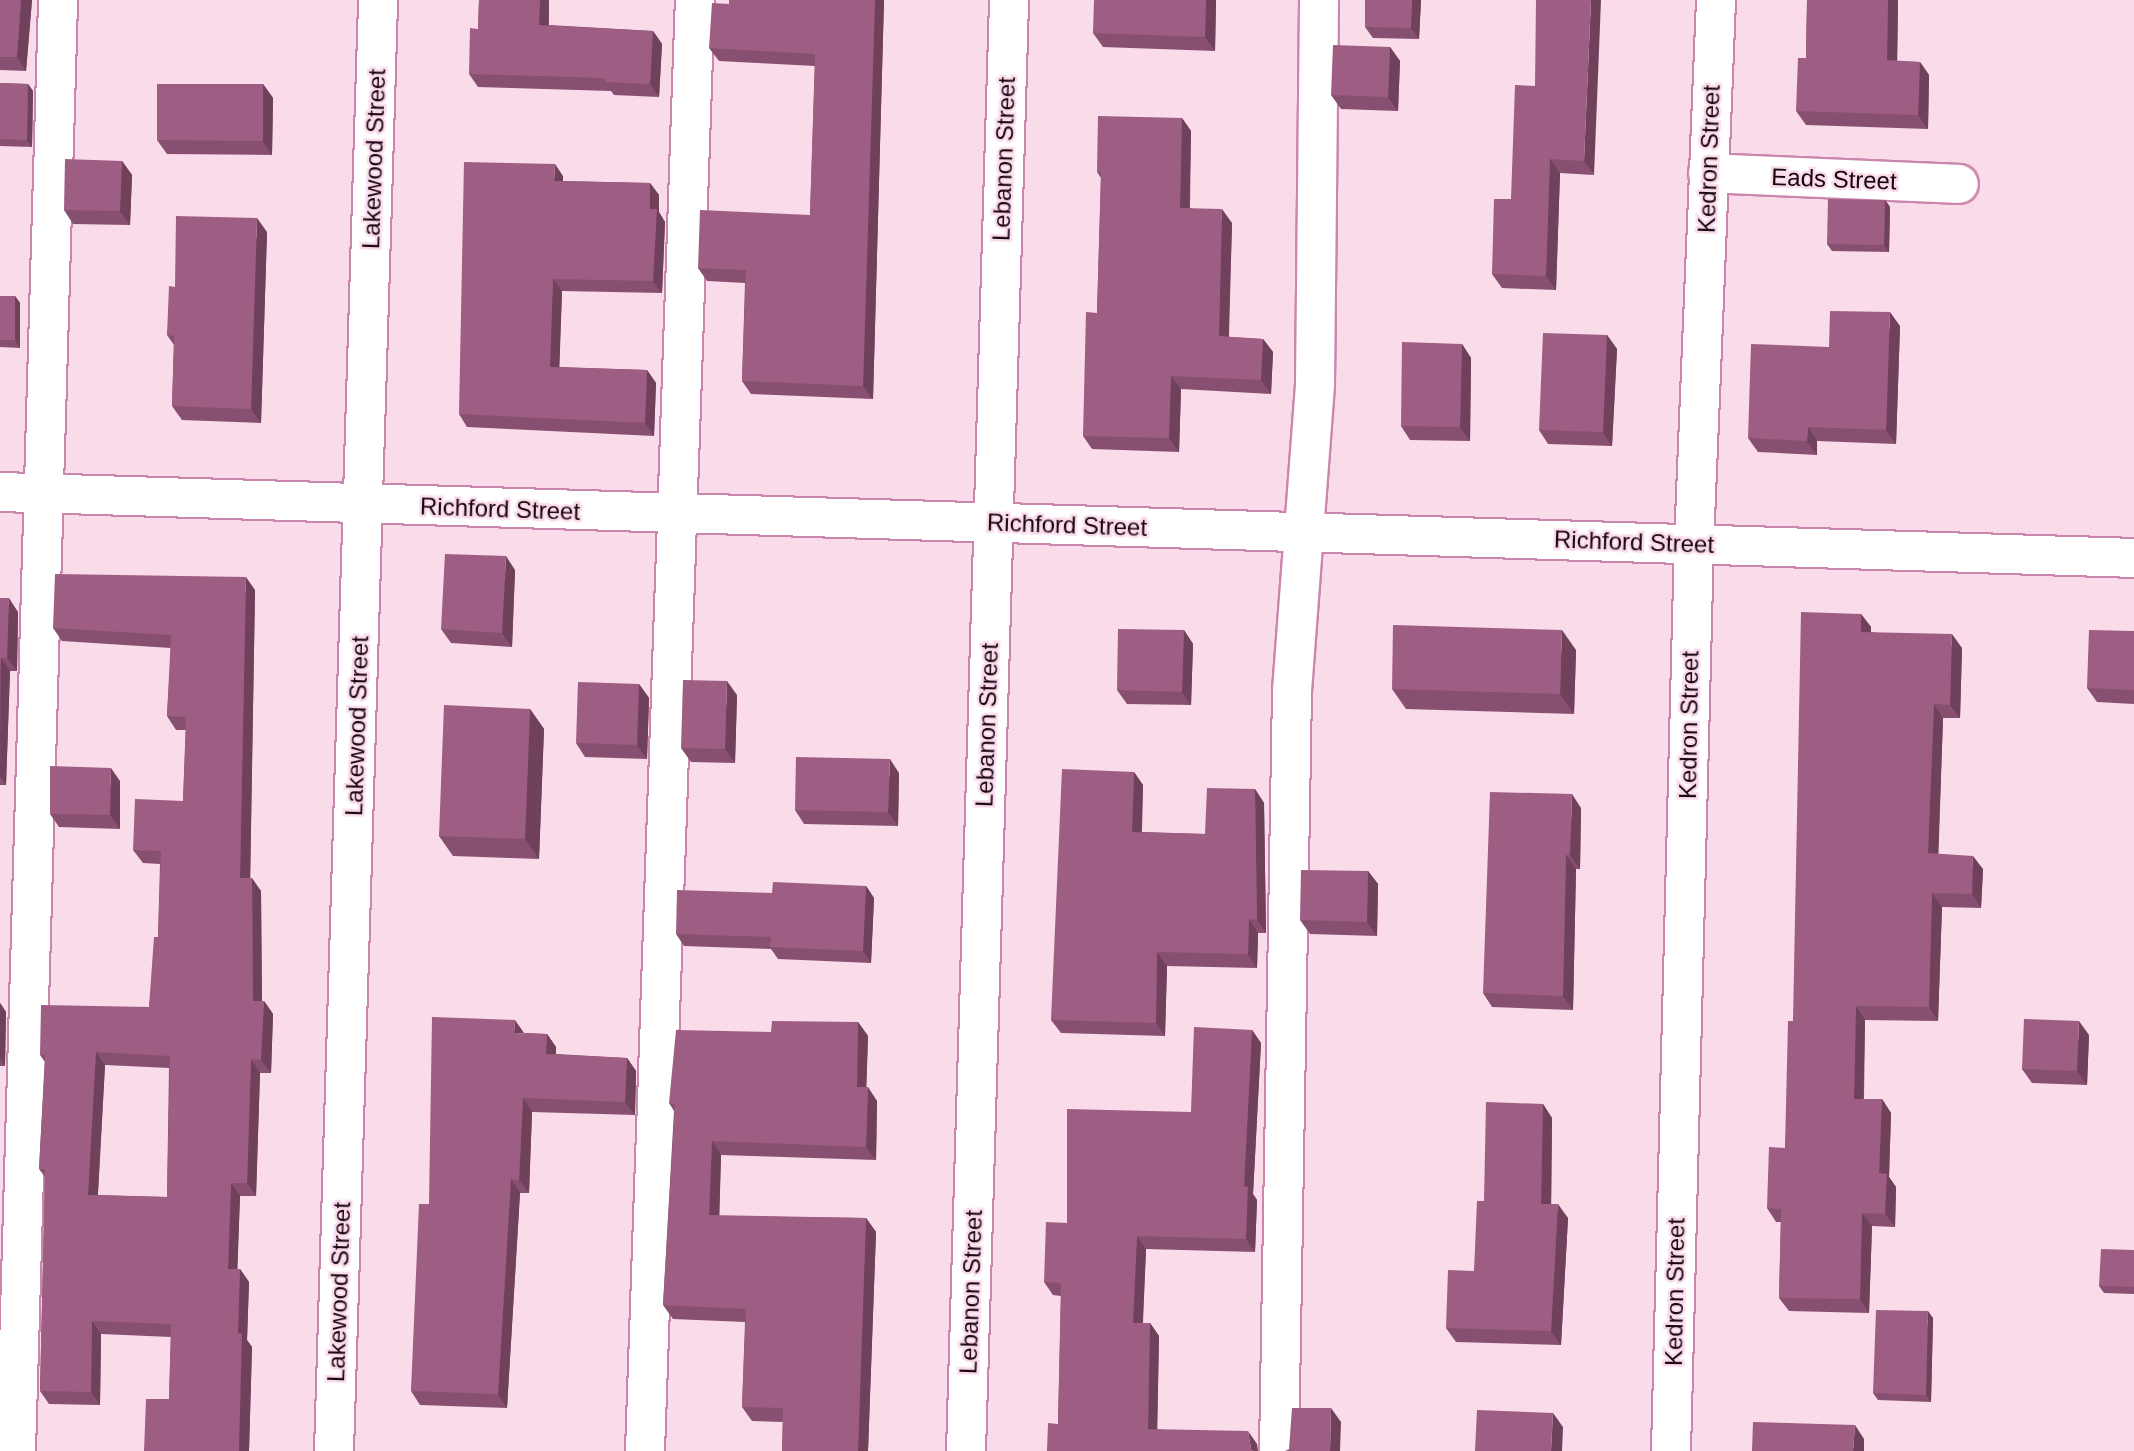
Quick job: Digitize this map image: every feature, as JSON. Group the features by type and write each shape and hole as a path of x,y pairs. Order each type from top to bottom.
{"street":[{"path":"16,1451 46,494 58,0"},
{"name":"Lakewood Street","path":"334,1451 378,0"},
{"path":"645,1451 695,0"},
{"name":"Lebanon Street","path":"966,1451 1009,0"},
{"path":"1279,1451 1293,691 1307,533 1315,384 1319,0"},
{"name":"Kedron Street","path":"1671,1451 1694,544 1716,0"},
{"name":"Eads Street","path":"1708,173 1959,184"},
{"name":"Richford Street","path":"0,492 2134,558"}],"building":[{"path":"0,0 21,0 17,57 0,57"},
{"path":"479,0 540,0 539,25 653,31 650,84 605,82 605,78 469,74 470,28 478,29"},
{"path":"729,0 875,0 863,386 742,381 746,270 698,268 700,210 810,215 815,54 709,48 712,3 729,4"},
{"path":"1094,0 1206,0 1205,37 1093,33"},
{"path":"1365,0 1412,0 1411,28 1365,27"},
{"path":"1536,0 1591,0 1584,161 1550,159 1546,276 1492,274 1494,199 1511,199 1515,85 1535,86"},
{"path":"1807,0 1888,0 1887,60 1920,62 1918,115 1796,111 1798,58 1806,58"},
{"path":"1333,45 1390,47 1388,97 1331,95"},
{"path":"0,83 28,84 27,140 0,139"},
{"path":"157,84 263,84 263,141 157,140"},
{"path":"1098,116 1182,118 1180,208 1222,209 1219,336 1263,339 1261,380 1171,376 1169,438 1083,436 1086,312 1097,313 1101,172 1097,172"},
{"path":"65,159 122,161 120,211 64,210"},
{"path":"464,162 555,164 554,181 650,183 650,209 657,209 653,281 553,279 550,367 647,370 645,423 459,414"},
{"path":"1828,199 1885,200 1884,245 1827,244"},
{"path":"176,216 257,218 251,409 172,406 174,336 167,335 169,286 175,287"},
{"path":"0,296 15,296 15,340 0,340"},
{"path":"1830,311 1890,312 1886,430 1808,427 1807,441 1748,438 1751,344 1829,347"},
{"path":"1543,333 1607,335 1603,432 1539,430"},
{"path":"1402,342 1462,344 1460,427 1401,426"},
{"path":"445,554 506,556 502,633 441,629"},
{"path":"55,574 246,577 240,878 252,878 253,1001 264,1001 261,1060 251,1059 247,1183 231,1183 228,1269 240,1269 238,1333 242,1334 239,1451 144,1451 146,1399 169,1399 171,1324 92,1321 91,1392 40,1391 45,1169 39,1169 45,1055 40,1055 41,1005 149,1007 154,937 158,937 161,851 133,850 135,799 183,801 186,717 167,716 171,635 53,628","holes":["96,1052 170,1056 167,1197 88,1195"]},
{"path":"0,598 9,598 7,658 1,658 0,675"},
{"path":"1801,612 1861,614 1861,632 1952,634 1950,705 1934,704 1928,853 1973,856 1972,894 1932,893 1929,1007 1856,1006 1854,1099 1882,1099 1879,1173 1887,1174 1885,1214 1862,1213 1860,1299 1779,1298 1781,1209 1767,1208 1769,1147 1785,1148 1788,1021 1793,1021"},
{"path":"1393,625 1562,630 1560,694 1392,689"},
{"path":"1118,629 1184,630 1182,692 1117,690"},
{"path":"2089,630 2134,631 2134,690 2087,688"},
{"path":"683,680 727,681 725,749 681,748"},
{"path":"578,682 639,684 637,745 576,743"},
{"path":"444,705 530,709 525,839 439,836"},
{"path":"796,757 890,759 888,812 795,810"},
{"path":"50,766 111,768 110,815 50,814"},
{"path":"1062,769 1134,772 1132,832 1205,834 1207,788 1255,789 1257,920 1249,919 1248,954 1157,952 1156,1023 1051,1020"},
{"path":"1490,792 1572,794 1570,855 1566,855 1563,996 1483,993"},
{"path":"1301,870 1368,871 1367,922 1300,920"},
{"path":"773,882 866,886 863,951 770,947 771,937 676,934 677,890 772,893"},
{"path":"432,1017 515,1020 514,1033 547,1034 546,1054 627,1058 625,1102 523,1098 519,1180 511,1179 498,1394 411,1391 419,1204 429,1204"},
{"path":"2024,1019 2079,1021 2077,1071 2022,1069"},
{"path":"772,1021 858,1022 857,1087 868,1087 866,1147 712,1141 709,1215 866,1218 858,1451 782,1451 783,1408 742,1407 746,1309 663,1305 675,1104 669,1103 676,1030 771,1032"},
{"path":"1194,1027 1252,1030 1244,1186 1248,1187 1246,1239 1137,1236 1133,1323 1150,1323 1148,1429 1248,1431 1251,1449 1255,1451 1047,1451 1048,1423 1058,1424 1061,1283 1044,1282 1046,1222 1067,1223 1067,1109 1191,1112"},
{"path":"1486,1102 1543,1104 1541,1204 1558,1204 1551,1331 1446,1328 1448,1270 1474,1271 1477,1201 1484,1201"},
{"path":"2101,1249 2134,1250 2134,1287 2099,1286"},
{"path":"1876,1310 1928,1311 1926,1395 1873,1393"},
{"path":"1292,1408 1331,1408 1330,1451 1285,1451 1289,1449"},
{"path":"1477,1410 1553,1413 1551,1451 1475,1451"},
{"path":"1753,1422 1855,1425 1853,1451 1752,1451"}]}
